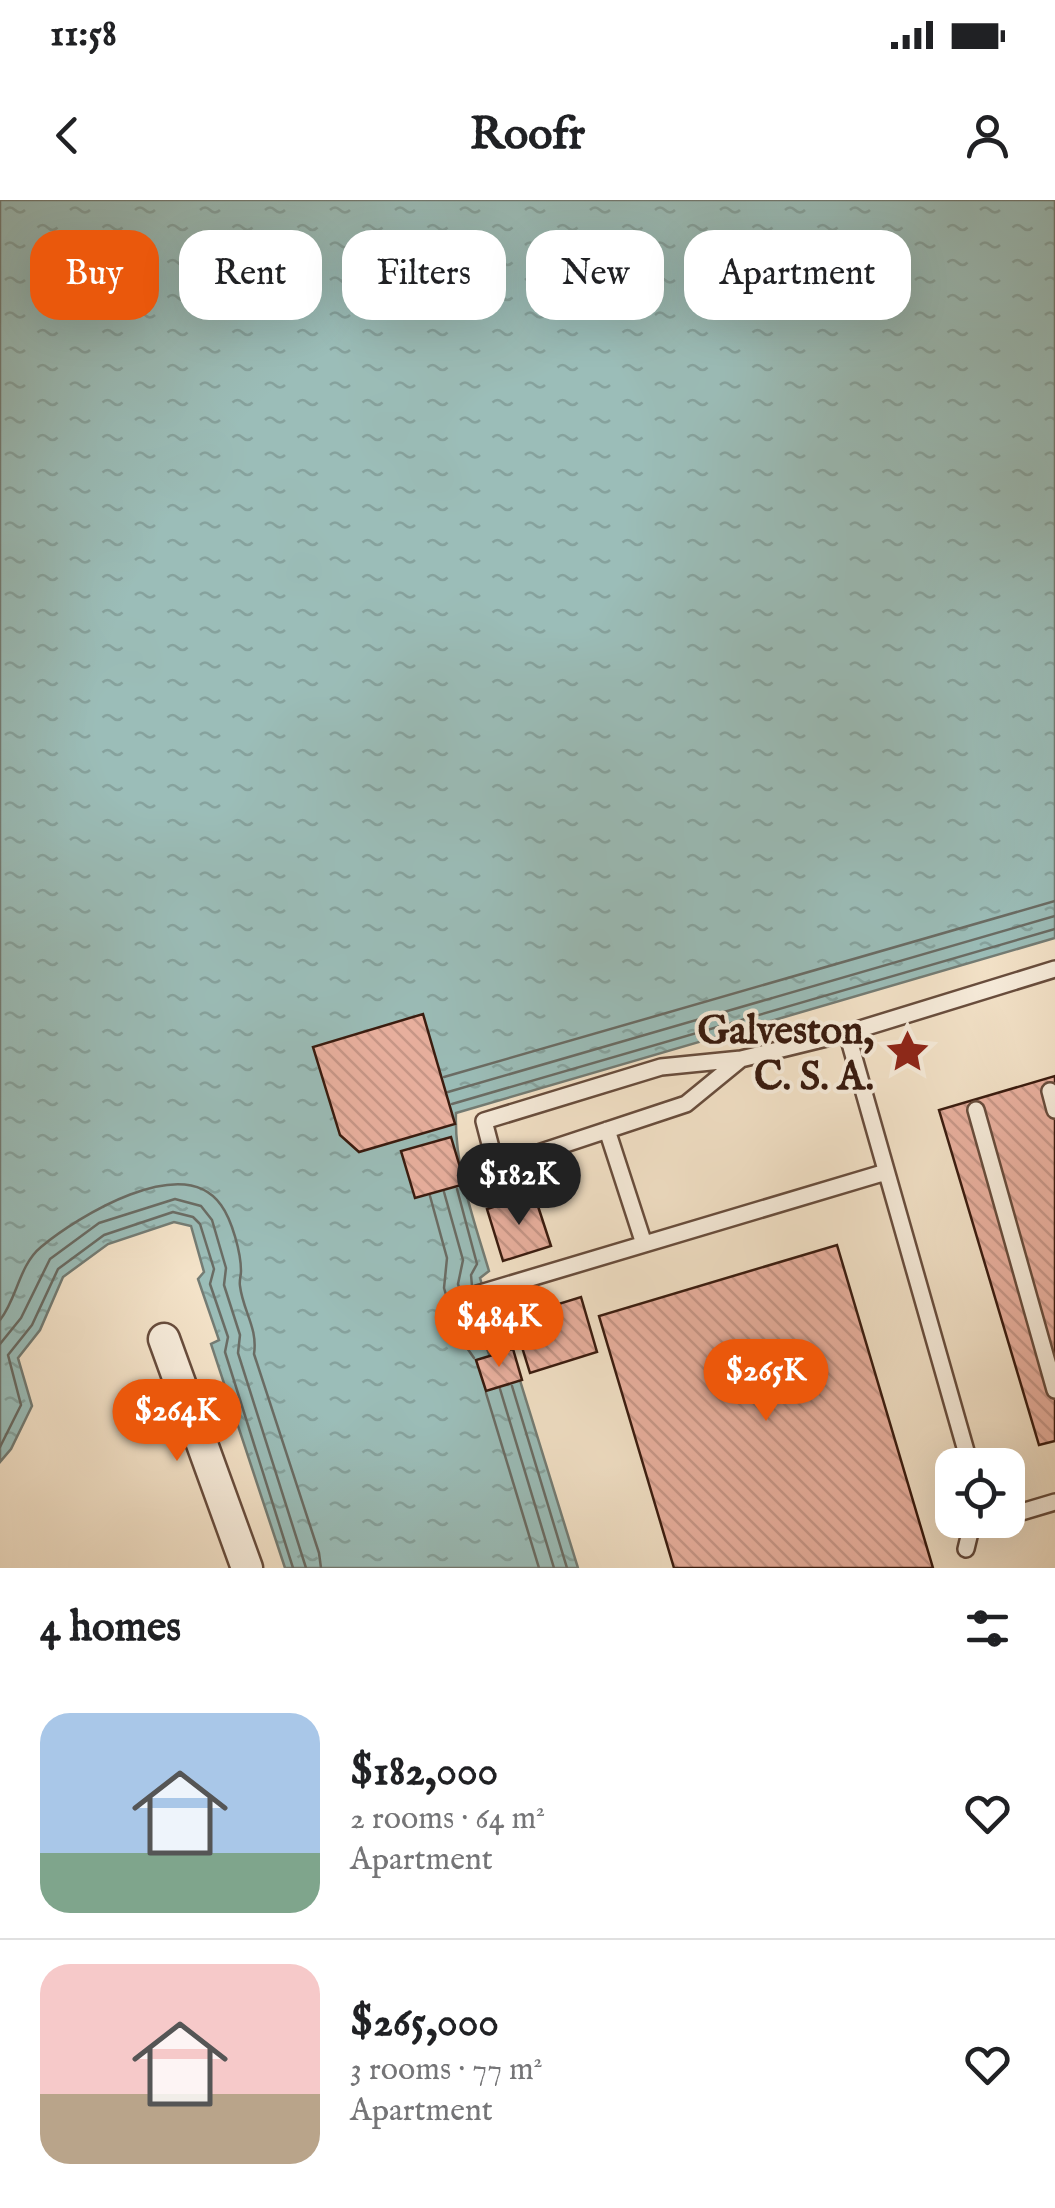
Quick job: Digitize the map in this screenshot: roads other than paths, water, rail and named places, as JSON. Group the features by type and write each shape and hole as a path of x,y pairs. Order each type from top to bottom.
{"street":[{"path":"164,1339 246,1568"}],"lane":[{"path":"741,1059 686,1104 496,1167 484,1121 661,1067 741,1059 846,1033 1055,969"},
{"path":"846,1033 965,1448"},
{"path":"1050,1091 1055,1110"},
{"path":"976,1110 1055,1390"},
{"path":"608,1130 644,1244"},
{"path":"478,1294 886,1172"},
{"path":"1025,1511 1055,1502"},
{"path":"966,1549 969,1538"}],"water":[{"path":"0,200 1055,200 1055,938 456,1113 462,1173 489,1271 480,1278 493,1320 501,1319 578,1568 285,1568 211,1344 219,1340 198,1279 204,1272 191,1226 174,1222 108,1244 63,1277 40,1330 18,1358 32,1406 11,1449 0,1462"}],"place":[{"name":"Galveston, C. S. A.","path":"907,1052"}]}
